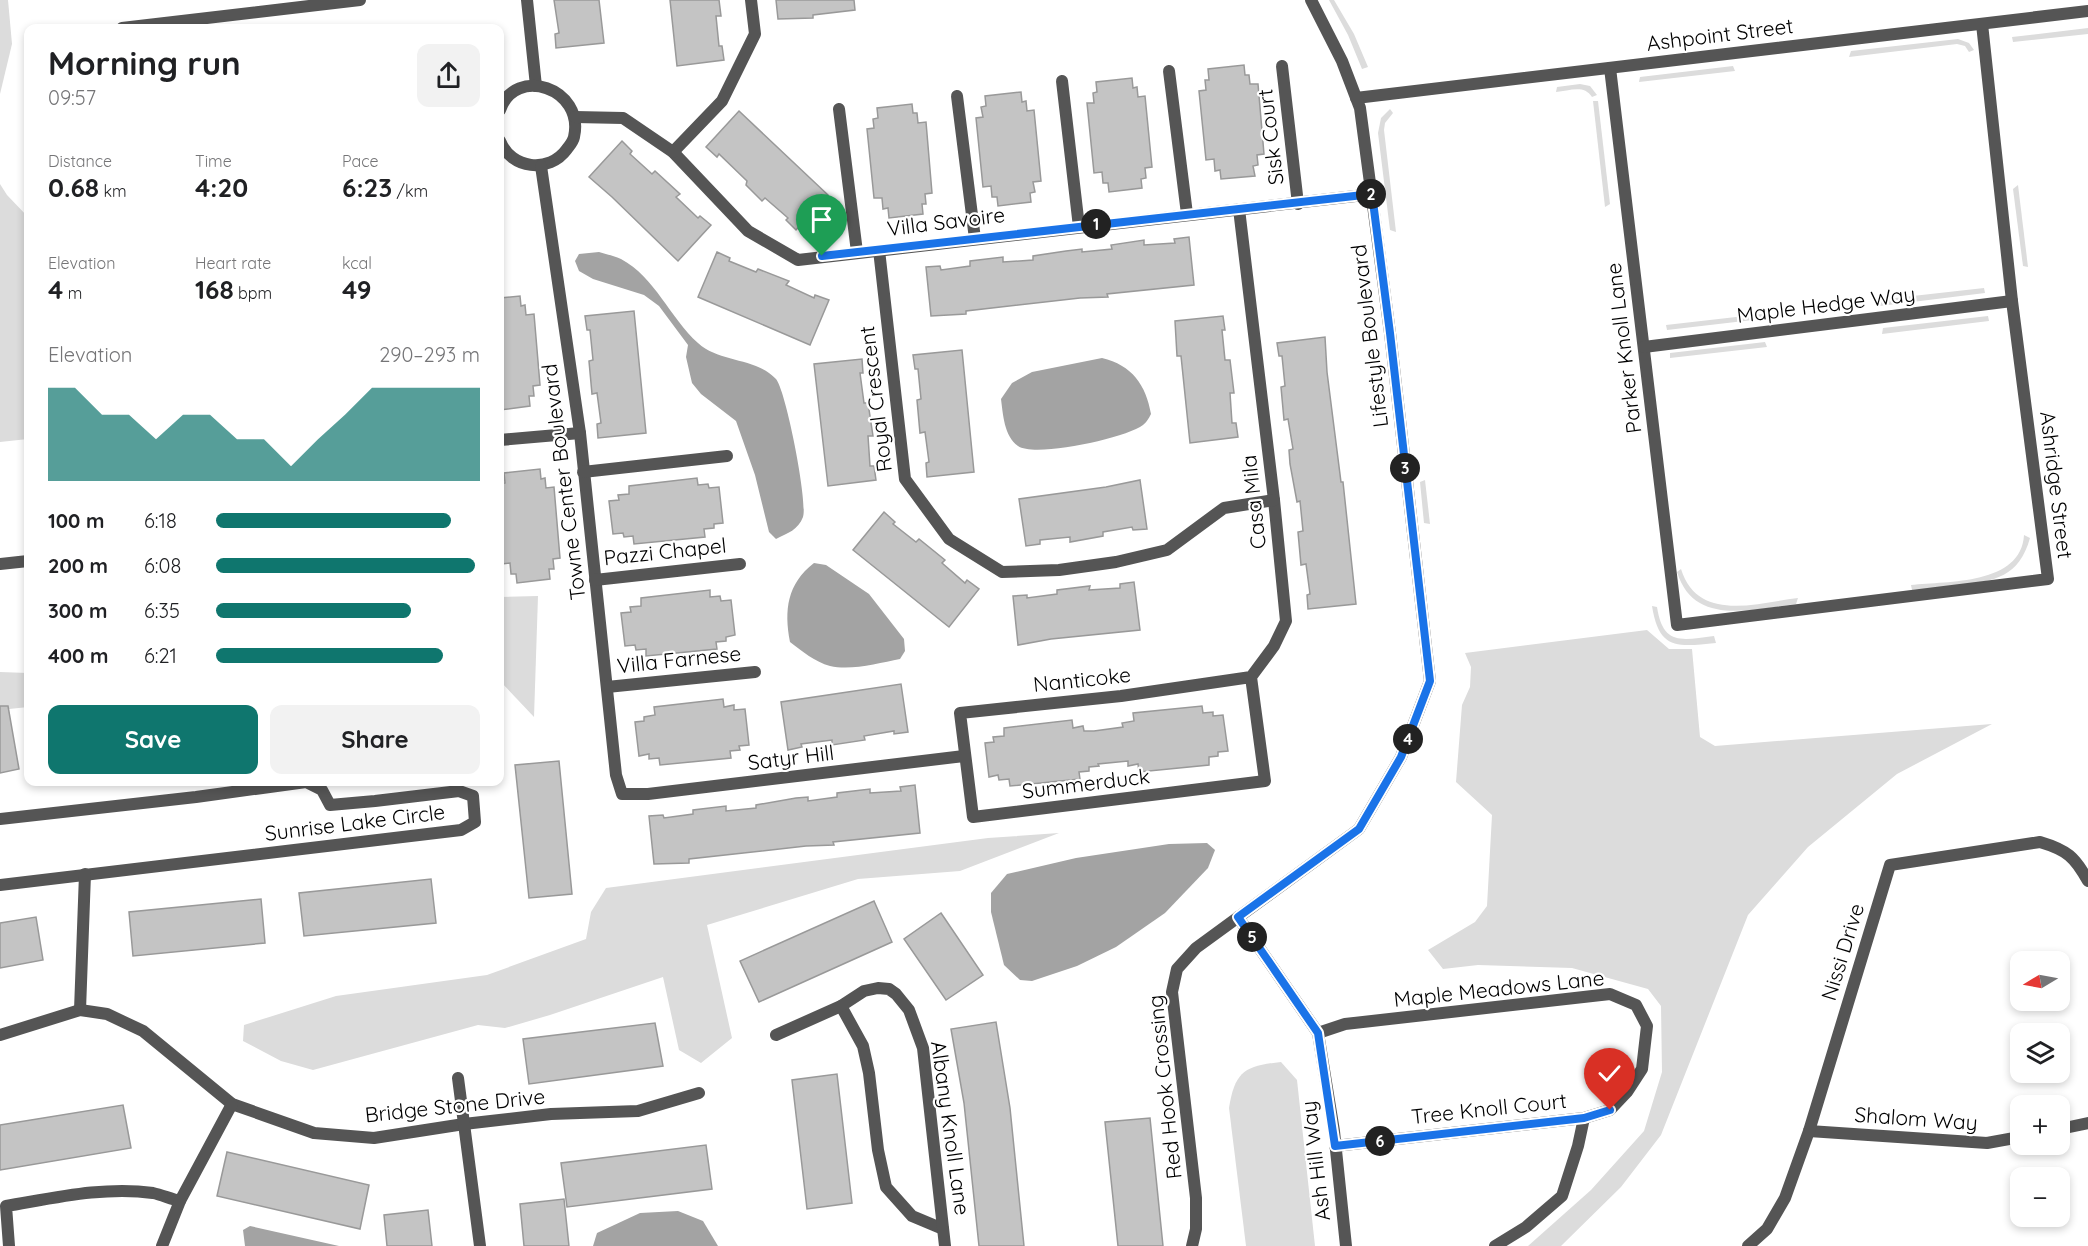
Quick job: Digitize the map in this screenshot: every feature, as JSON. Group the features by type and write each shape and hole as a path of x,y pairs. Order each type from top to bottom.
{"street":[{"path":"156,24 360,0"},
{"path":"527,0 536,86"},
{"path":"673,152 722,101 755,34 751,0"},
{"name":"Lifestyle Boulevard","path":"1238,917 1359,829 1401,757 1430,681 1390,333 1360,108 1342,61 1311,0"},
{"name":"Ashpoint Street","path":"1356,98 2088,11"},
{"name":"Ashridge Street","path":"1677,625 2048,579 2012,301 1982,24"},
{"name":"Sisk Court","path":"1282,66 1298,204"},
{"name":"Parker Knoll Lane","path":"1610,68 1677,625"},
{"path":"1169,71 1187,214"},
{"path":"1062,81 1079,226"},
{"path":"504,150 513,159 526,165 541,166 561,157 574,139 575,117 567,101 553,90 536,86 522,88 505,95"},
{"path":"957,96 975,239"},
{"path":"839,109 857,252"},
{"name":"Villa Savoire","path":"575,117 623,118 673,152 748,231 798,260 1372,194"},
{"name":"Towne Center Boulevard","path":"541,166 580,433 616,775 622,794"},
{"name":"Casa Mila","path":"1239,209 1286,621 1274,646 1251,677"},
{"name":"Royal Crescent","path":"879,250 905,479 949,539 1002,572 1059,570 1116,562 1167,550 1224,508 1274,500"},
{"name":"Maple Hedge Way","path":"1644,347 2012,301"},
{"path":"504,440 580,433"},
{"path":"584,472 727,456"},
{"path":"0,564 24,561"},
{"name":"Pazzi Chapel","path":"595,580 740,564"},
{"name":"Villa Farnese","path":"607,687 755,672"},
{"name":"Nanticoke","path":"964,756 960,713 1121,696 1251,677"},
{"name":"Summerduck","path":"964,756 973,817 1265,781 1251,677"},
{"name":"Satyr Hill","path":"622,794 659,793 964,756"},
{"name":"Sunrise Lake Circle","path":"0,819 277,786"},
{"name":"Sunrise Lake Circle","path":"0,885 461,830 475,822 473,796 459,791 330,805 322,790 314,786"},
{"name":"Nissi Drive","path":"1748,1246 1767,1229 1785,1198 1809,1131 1890,865 2040,842 2062,849 2079,863 2088,881"},
{"path":"80,1010 85,874"},
{"name":"Ash Hill Way","path":"1238,917 1318,1033 1335,1146 1346,1246"},
{"name":"Red Hook Crossing","path":"1192,1246 1196,1228 1196,1198 1172,993 1177,969 1196,948 1238,917"},
{"name":"Albany Knoll Lane","path":"841,1006 864,991 878,988 889,989 909,1010 923,1048 945,1246"},
{"name":"Maple Meadows Lane","path":"1318,1033 1345,1024 1610,994 1636,1005 1647,1026 1642,1070 1628,1092 1610,1110"},
{"path":"776,1035 841,1006 863,1046 869,1073 878,1150 886,1187 912,1216 943,1229"},
{"name":"Bridge Stone Drive","path":"0,1035 80,1010 107,1014 143,1031 232,1104 314,1133 374,1138 551,1114 638,1111 699,1093"},
{"path":"458,1078 480,1246"},
{"path":"162,1246 180,1202 232,1104"},
{"name":"Tree Knoll Court","path":"1335,1146 1584,1118 1610,1110"},
{"path":"1495,1246 1526,1227 1562,1196 1578,1146 1584,1118"},
{"path":"2070,1127 2088,1123"},
{"name":"Shalom Way","path":"1809,1131 1987,1143 2010,1139"},
{"path":"9,1246 6,1206 76,1195 126,1192 154,1194 180,1202"}],"shaded area":[{"path":"0,0 8,0 12,44 0,94"},
{"path":"1329,0 1334,0 1354,34 1368,67 1362,69 1348,35"},
{"path":"2088,28 2088,34 2013,42 2012,37"},
{"path":"1958,39 1969,43 1974,50 1969,52 1965,46 1957,44 1849,57 1851,51"},
{"path":"1733,66 1735,71 1639,82 1640,77"},
{"path":"1580,84 1590,86 1597,95 1592,97 1581,89 1556,92 1557,87"},
{"path":"1593,101 1598,101 1610,204 1605,207"},
{"path":"1390,109 1393,113 1385,123 1384,130 1396,232 1390,230 1378,133 1381,118"},
{"path":"0,184 24,213 24,439 0,442"},
{"path":"2018,185 2028,267 2023,266 2013,189"},
{"path":"599,252 621,259 643,276 698,343 717,354 758,367 776,379 790,424 804,507 803,517 792,531 776,539 769,532 755,475 736,421 701,394 692,383 686,357 688,345 659,306 644,295 593,279 579,271 575,261 579,254"},
{"path":"1984,288 1985,293 1880,306 1877,300"},
{"path":"1771,313 1770,318 1667,330 1666,325"},
{"path":"1988,316 1989,321 1882,334 1883,328"},
{"path":"1765,342 1767,347 1670,358 1670,353"},
{"path":"1102,358 1122,366 1141,385 1151,414 1144,424 1100,441 1061,448 1028,449 1013,442 1005,424 1001,399 1012,383 1032,372"},
{"path":"1425,480 1430,524 1424,523 1420,482"},
{"path":"2024,535 2030,538 2025,551 2012,569 2004,575 1972,583 1912,590 1911,585 1962,581 1997,572 2010,563 2020,551"},
{"path":"814,563 826,565 869,594 904,639 905,651 900,659 847,668 830,666 809,656 790,642 787,619 790,598 798,580"},
{"path":"1681,569 1689,586 1701,597 1714,603 1730,606 1747,605 1798,598 1796,604 1761,609 1726,611 1711,608 1697,601 1685,589 1677,572"},
{"path":"538,596 534,717 504,685 504,597"},
{"path":"1652,606 1657,607 1664,629 1669,634 1683,639 1714,636 1716,643 1680,645 1665,638 1659,631"},
{"path":"1647,630 1669,649 1692,649 1700,737 1715,746 1992,724 1897,774 1808,847 1748,915 1661,1135 1621,1187 1561,1246 1528,1246 1591,1190 1644,1131 1662,1072 1661,1006 1648,989 1572,968 1478,965 1443,969 1428,950 1475,922 1487,906 1492,815 1456,782 1462,705 1470,687 1471,667 1465,653"},
{"path":"0,672 24,673 24,707 0,710"},
{"path":"1059,833 960,871 858,879 707,925 732,1038 701,1063 679,1050 663,977 505,1028 478,1025 313,1070 281,1061 243,1041 244,1025 336,996 487,975 586,939 591,912 606,888 988,838"},
{"path":"1207,843 1215,850 1208,868 1165,913 1116,947 1077,966 1032,981 1020,980 1004,965 991,912 991,893 1007,874 1076,858 1169,844"},
{"path":"1281,1062 1297,1080 1315,1246 1246,1246 1229,1108 1231,1096 1239,1078 1244,1073 1259,1066"},
{"path":"678,1211 703,1221 718,1246 593,1246 597,1233 640,1213"},
{"path":"250,1226 339,1246 245,1246 243,1230"}],"building":[{"path":"554,0 599,0 604,43 556,48 555,34 559,33"},
{"path":"670,0 719,0 721,16 716,16 719,46 722,46 724,60 677,66"},
{"path":"776,0 854,0 855,10 813,15 813,18 778,19"},
{"path":"1244,65 1245,75 1249,75 1250,84 1258,84 1264,154 1257,155 1258,165 1253,166 1255,176 1221,179 1220,170 1215,171 1214,159 1206,160 1199,91 1206,90 1205,80 1209,80 1208,69"},
{"path":"1132,78 1133,88 1137,87 1138,97 1145,96 1152,167 1145,168 1146,178 1141,179 1142,188 1109,192 1108,183 1103,183 1102,172 1094,173 1087,103 1094,103 1093,93 1097,92 1096,82"},
{"path":"1021,92 1022,102 1026,101 1027,111 1034,110 1041,181 1033,182 1035,192 1030,193 1031,202 998,206 997,197 992,197 991,186 983,187 976,118 983,117 981,107 986,106 985,96"},
{"path":"912,104 913,113 917,113 918,123 926,122 932,193 925,194 926,204 922,204 923,214 889,218 888,208 883,209 882,198 874,198 867,129 874,128 873,119 878,118 877,108"},
{"path":"739,111 828,195 796,230 786,220 788,218 765,198 762,201 746,185 747,181 719,154 717,157 706,147"},
{"path":"622,141 632,151 630,154 652,174 655,171 680,194 676,197 698,218 700,216 711,225 678,261 589,177"},
{"path":"1189,237 1194,285 1107,294 1108,297 966,311 966,314 931,316 926,267 940,266 941,270 970,266 970,261 1003,257 1003,262 1033,260 1033,256 1066,251 1112,249 1111,245 1144,240 1144,245 1175,243 1174,239"},
{"path":"717,252 730,258 729,261 756,272 758,269 789,281 786,285 814,298 815,295 829,300 810,345 698,297"},
{"path":"520,296 521,306 525,305 526,315 534,314 540,385 533,386 534,396 529,396 530,406 504,409 504,298"},
{"path":"634,311 646,433 598,438 597,424 601,423 597,393 592,394 589,361 593,360 590,330 587,330 585,316"},
{"path":"1223,316 1225,360 1230,360 1234,393 1230,393 1232,423 1236,423 1238,437 1190,443 1181,356 1177,356 1175,321"},
{"path":"1325,337 1327,372 1341,482 1343,482 1356,604 1308,609 1307,595 1310,594 1306,564 1301,565 1298,532 1303,531 1300,501 1297,502 1290,464 1289,450 1293,449 1288,419 1284,420 1281,387 1285,386 1282,356 1279,356 1277,343"},
{"path":"962,350 974,472 927,477 926,463 929,462 925,432 920,433 917,400 921,399 918,369 915,369 913,355"},
{"path":"862,359 863,373 860,373 864,403 868,403 873,436 868,436 870,466 874,466 876,480 828,486 814,364"},
{"path":"540,469 541,479 545,478 546,488 554,487 560,558 553,559 554,569 549,569 550,579 517,583 516,574 511,574 510,563 504,564 504,473"},
{"path":"697,478 698,485 708,484 709,488 719,487 723,523 714,524 714,528 704,529 705,537 634,544 633,536 624,537 623,533 613,534 609,501 619,500 618,495 629,494 629,486"},
{"path":"1140,480 1147,529 1133,530 1132,527 1103,532 1103,536 1070,542 1070,537 1040,540 1040,544 1026,546 1019,499"},
{"path":"884,512 895,522 893,524 916,542 919,539 945,560 942,563 965,583 967,580 979,589 949,627 853,550"},
{"path":"1134,582 1140,630 1051,639 1018,645 1013,596 1027,595 1027,598 1057,594 1057,590 1090,586 1089,590 1120,588 1120,584"},
{"path":"710,590 710,597 720,596 721,601 731,600 735,635 726,637 726,641 716,642 717,649 646,656 646,649 636,650 635,645 625,646 621,613 631,612 630,607 641,606 641,598"},
{"path":"901,684 908,732 894,734 894,731 864,736 865,740 832,745 832,740 801,744 802,747 788,750 781,702"},
{"path":"723,699 724,707 734,705 734,710 745,709 749,745 739,746 740,750 730,751 731,758 660,765 659,758 649,759 649,754 639,756 635,722 644,721 644,717 655,715 654,707"},
{"path":"0,706 8,706 19,769 0,773"},
{"path":"1202,706 1203,713 1213,712 1213,716 1223,715 1228,751 1218,752 1218,756 1209,757 1209,765 1139,772 1138,764 1128,766 1128,761 1098,764 1099,766 1089,767 1089,771 1079,772 1080,779 1010,786 1009,779 999,780 998,775 989,777 985,743 994,742 993,737 1004,736 1004,728 1072,720 1073,728 1083,726 1084,731 1094,731 1123,727 1122,723 1134,721 1133,713"},
{"path":"559,761 572,894 529,898 515,765"},
{"path":"915,785 920,833 833,842 834,845 689,859 689,863 654,864 649,816 663,815 664,818 693,814 693,810 726,806 726,811 756,808 756,805 796,798 808,797 808,801 837,797 837,793 870,789 870,793 901,791 900,787"},
{"path":"431,879 436,923 304,936 299,893"},
{"path":"261,899 265,943 133,956 129,912"},
{"path":"874,901 892,942 759,1002 740,961"},
{"path":"941,913 983,975 946,1000 904,939"},
{"path":"36,917 43,960 0,968 0,923"},
{"path":"996,1022 1010,1108 1024,1246 979,1246 964,1103 951,1029"},
{"path":"655,1023 663,1066 529,1084 523,1039"},
{"path":"837,1074 852,1203 807,1209 792,1080"},
{"path":"123,1105 131,1148 0,1170 0,1125"},
{"path":"1150,1118 1163,1246 1118,1246 1105,1122"},
{"path":"706,1145 712,1189 567,1207 561,1163"},
{"path":"227,1152 369,1185 360,1229 217,1196"},
{"path":"564,1199 569,1246 524,1246 520,1204"},
{"path":"428,1210 432,1246 387,1246 384,1215"}],"route":[{"path":"822,256 1372,194 1430,681 1401,757 1359,829 1238,917 1318,1033 1335,1146 1584,1118 1610,1110"}]}
